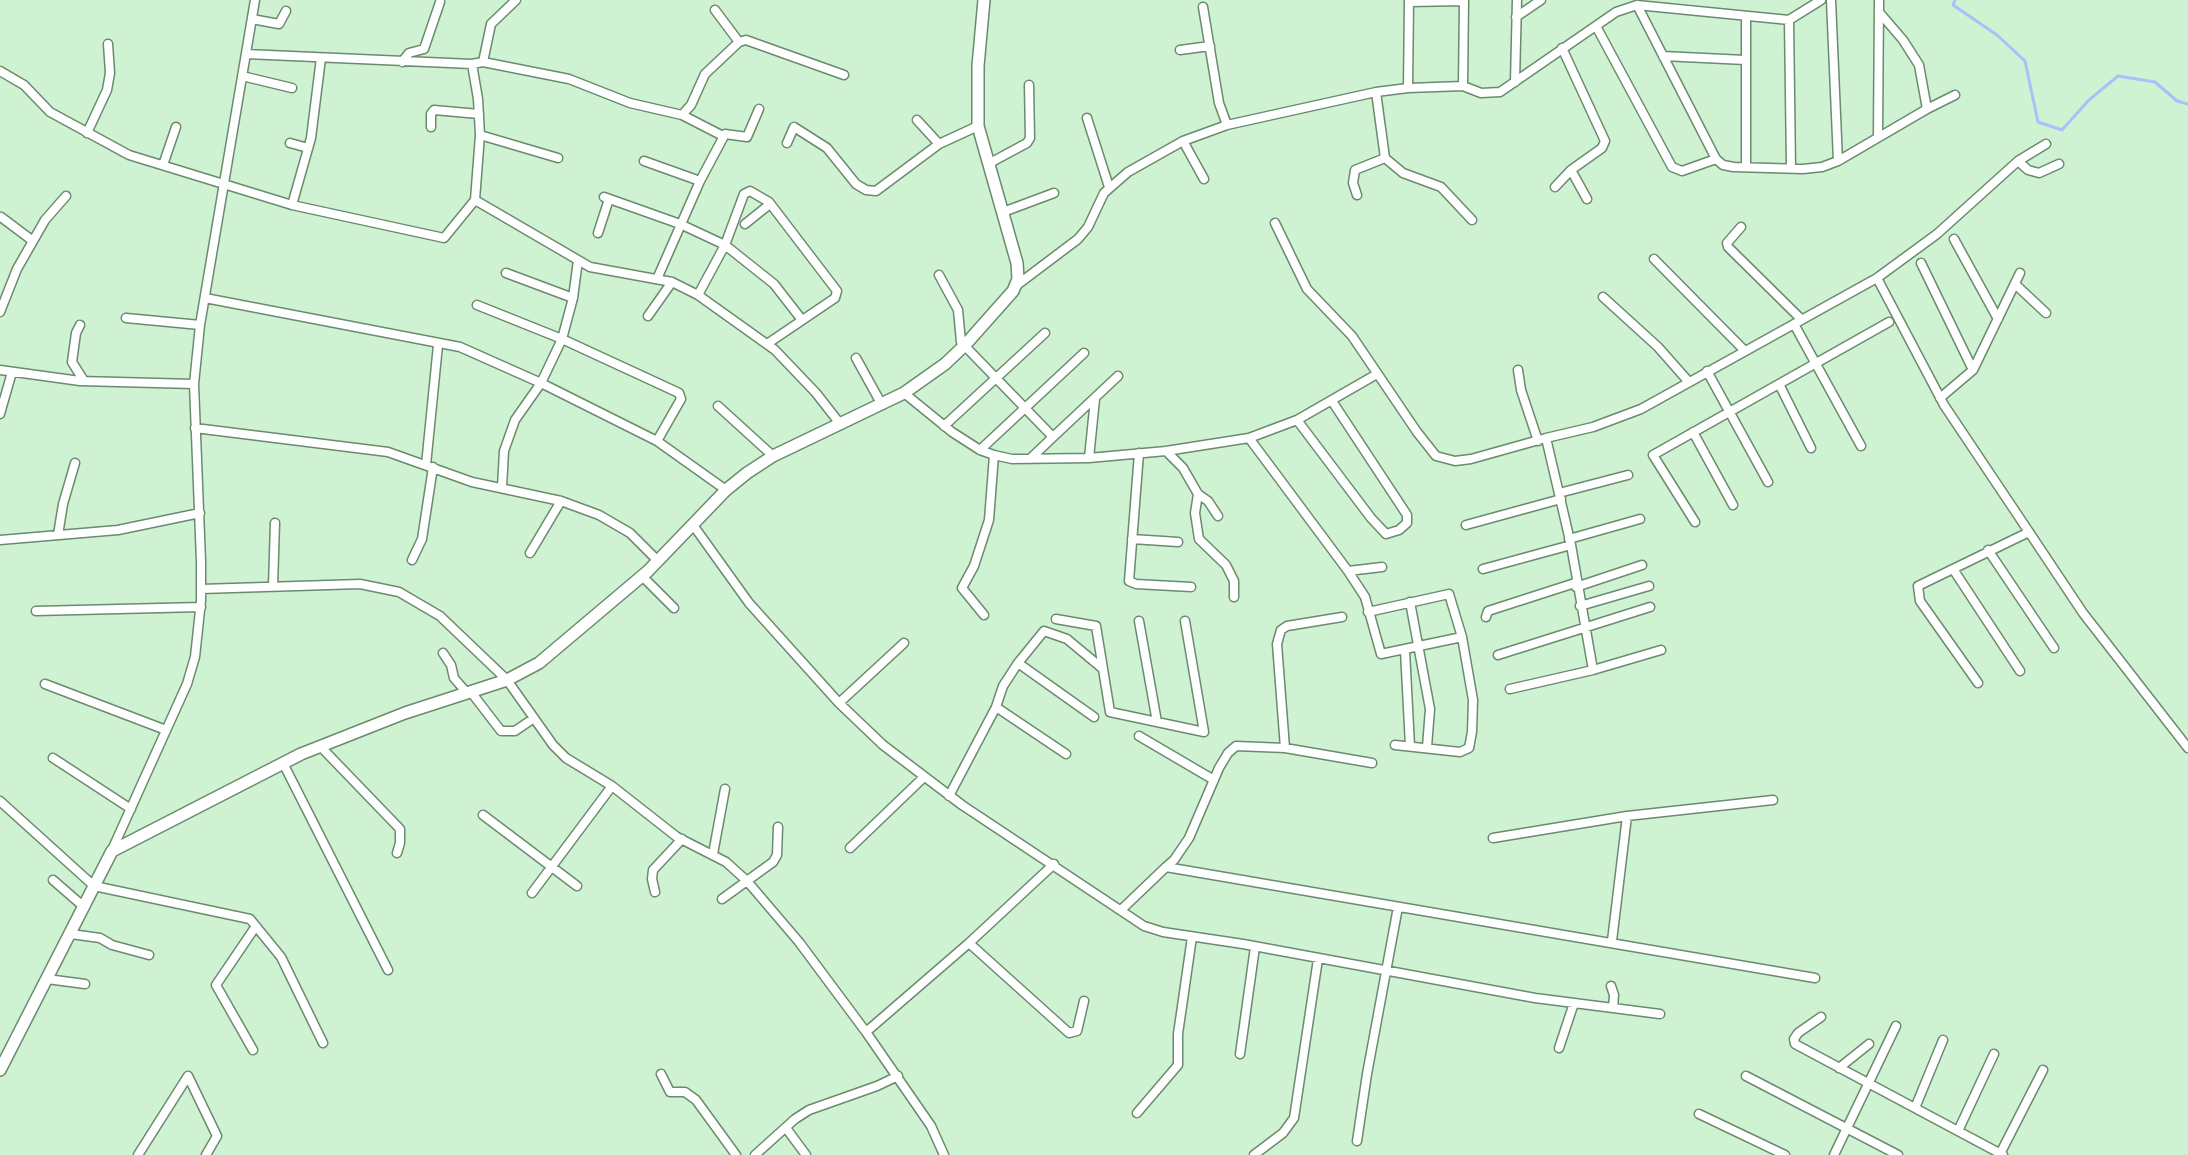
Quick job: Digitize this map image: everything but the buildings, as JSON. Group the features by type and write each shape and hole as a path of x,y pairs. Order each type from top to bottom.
{"street":[{"path":"0,1070 112,851 187,684 195,657 201,589 194,384 200,325 255,0"},
{"path":"483,62 491,24 516,0"},
{"path":"984,0 978,66 978,126 1017,263 1017,285"},
{"path":"1515,82 1517,0"},
{"path":"1516,17 1541,0"},
{"path":"112,851 320,746 405,713 507,680 539,663 642,576 726,490 773,456 882,405 945,364 1017,285 1078,239 1088,227 1099,199 1109,187 1128,172 1183,141 1227,125 1376,92 1463,86 1481,93 1494,93 1504,90 1623,9 1637,5 1789,20 1821,0"},
{"path":"1831,0 1838,161"},
{"path":"1878,136 1879,0"},
{"path":"1408,88 1409,1 1464,1 1463,86"},
{"path":"402,62 409,53 424,49 440,2"},
{"path":"1637,5 1716,159 1723,165 1813,168 1838,161 1955,95"},
{"path":"1203,7 1219,103 1227,125"},
{"path":"715,10 739,42"},
{"path":"252,19 279,24 286,11"},
{"path":"1879,12 1919,65 1927,109"},
{"path":"1746,16 1746,166"},
{"path":"1789,20 1791,168"},
{"path":"1596,26 1672,167 1682,171 1716,159"},
{"path":"682,115 691,105 705,74 739,42 746,40 844,75"},
{"path":"87,133 107,90 110,73 108,44"},
{"path":"1180,50 1210,46"},
{"path":"1555,187 1571,170 1600,150 1605,142 1562,48"},
{"path":"246,54 402,62 483,62 569,79 630,103 682,115 723,136"},
{"path":"1663,56 1745,60"},
{"path":"292,205 308,148 321,58"},
{"path":"0,71 24,85 50,112 129,155 292,205 444,238 475,200 480,135 472,64"},
{"path":"242,76 292,88"},
{"path":"988,164 1027,143 1030,138 1029,85"},
{"path":"1376,92 1385,158 1403,173 1441,187 1472,220"},
{"path":"657,279 723,136 727,132 747,137 759,109"},
{"path":"431,127 434,110 479,114"},
{"path":"1087,118 1109,187"},
{"path":"917,120 939,144"},
{"path":"787,143 794,127 827,148 856,184 873,191 880,190 939,144 978,126"},
{"path":"163,165 176,127"},
{"path":"480,135 558,158"},
{"path":"1183,141 1204,179"},
{"path":"290,143 308,148"},
{"path":"1275,223 1307,289 1352,336 1428,447 1442,459 1455,461 1621,418 1661,399 1688,381 1877,278 1937,234 2018,161 2046,144"},
{"path":"1357,195 1353,183 1355,170 1385,158"},
{"path":"644,161 700,181"},
{"path":"2018,161 2036,172 2045,172 2059,164"},
{"path":"1571,170 1587,199"},
{"path":"698,295 725,245 746,190 770,204 837,291 835,298 767,344"},
{"path":"1003,212 1054,193"},
{"path":"0,312 17,269 45,220 66,196"},
{"path":"598,233 607,198 680,224 725,245 774,284 802,320"},
{"path":"475,200 590,267 672,282 698,295 767,344 816,393 841,425"},
{"path":"745,224 770,204"},
{"path":"1,217 33,241"},
{"path":"1741,227 1727,243 1728,247 1797,321 1815,363 1861,446"},
{"path":"1954,239 1998,319"},
{"path":"1654,259 1744,350"},
{"path":"502,487 504,451 515,420 541,383 562,339 573,298 578,260"},
{"path":"1921,263 1973,370"},
{"path":"506,273 573,298"},
{"path":"1940,398 1973,370 2020,273"},
{"path":"939,275 958,310 959,335 965,345 1053,437"},
{"path":"1877,278 1940,398 2083,613 2188,748"},
{"path":"648,316 672,282"},
{"path":"2015,284 2046,313"},
{"path":"1603,297 1658,347 1688,381"},
{"path":"205,298 460,347 657,441 726,490"},
{"path":"477,305 562,339 679,393 681,399 657,441"},
{"path":"126,318 200,325"},
{"path":"1695,522 1653,455 1889,322"},
{"path":"80,325 72,362 84,381"},
{"path":"944,426 1045,333"},
{"path":"412,560 422,539 438,345"},
{"path":"980,450 1084,353"},
{"path":"856,358 882,405"},
{"path":"0,370 84,381 194,384"},
{"path":"1518,370 1519,385 1542,439 1560,496 1593,670"},
{"path":"1707,371 1768,482"},
{"path":"0,414 12,372"},
{"path":"904,393 944,426 980,450 994,455 1031,459 1089,458 1166,451 1249,438 1297,420 1377,374"},
{"path":"1031,459 1118,376"},
{"path":"1779,384 1811,448"},
{"path":"1089,458 1095,398"},
{"path":"1297,420 1371,518 1386,534 1399,530 1407,523 1407,515 1332,401"},
{"path":"718,406 773,456"},
{"path":"195,428 388,452 472,482 561,501 613,522 630,533 658,561"},
{"path":"1693,432 1733,505"},
{"path":"1249,438 1364,593 1380,653 1385,655 1462,637"},
{"path":"1166,451 1183,468 1198,494 1208,501 1218,516"},
{"path":"1139,453 1131,583 1191,587"},
{"path":"984,615 962,588 974,566 989,520 994,455"},
{"path":"58,535 75,463"},
{"path":"1466,525 1628,475"},
{"path":"1198,494 1195,513 1199,539 1226,565 1234,581 1234,597"},
{"path":"530,553 561,501"},
{"path":"0,540 118,530 200,513"},
{"path":"1483,569 1640,519"},
{"path":"273,586 275,523"},
{"path":"693,525 749,603 839,703 883,745 949,796 1152,929 1535,998 1660,1014"},
{"path":"1978,683 1917,593 1918,586 2029,532"},
{"path":"1132,539 1178,542"},
{"path":"1988,550 2054,648"},
{"path":"1486,617 1488,611 1642,565"},
{"path":"1348,571 1382,567"},
{"path":"1953,569 2020,671"},
{"path":"642,576 674,608"},
{"path":"201,589 360,584 399,592 440,616 507,680 566,758 612,786 682,839 713,854 747,881 799,942 898,1076 931,1126 944,1155"},
{"path":"1580,606 1649,586"},
{"path":"1368,612 1450,594 1462,637 1473,700 1467,750 1460,752 1395,745"},
{"path":"1410,602 1430,709 1427,747"},
{"path":"36,611 201,607"},
{"path":"1498,655 1650,607"},
{"path":"1285,748 1277,644 1281,630 1287,626 1342,617"},
{"path":"1056,619 1096,626 1110,712 1204,732 1185,621"},
{"path":"1139,621 1157,722"},
{"path":"949,796 996,707 1003,686 1044,631 1067,639 1103,669"},
{"path":"839,703 904,643"},
{"path":"1510,689 1661,650"},
{"path":"1405,651 1410,746"},
{"path":"443,653 451,665 454,678 501,731 515,731 534,718"},
{"path":"1018,663 1094,717"},
{"path":"45,684 166,730"},
{"path":"996,707 1066,754"},
{"path":"1139,736 1214,780"},
{"path":"320,746 400,829 397,853"},
{"path":"1122,909 1174,860 1189,838 1224,758 1236,746 1285,748 1372,763"},
{"path":"53,758 131,809"},
{"path":"283,763 388,970"},
{"path":"850,848 924,777"},
{"path":"532,893 612,786"},
{"path":"713,854 725,789"},
{"path":"1493,838 1627,816 1773,800"},
{"path":"0,801 94,886 245,917 281,957 323,1043"},
{"path":"483,815 577,886"},
{"path":"1612,941 1627,816"},
{"path":"722,899 773,862 777,855 778,827"},
{"path":"655,892 653,870 682,839"},
{"path":"866,1032 1054,864"},
{"path":"1166,867 1815,978"},
{"path":"53,880 84,907"},
{"path":"1357,1141 1398,907"},
{"path":"253,1050 216,985 256,926"},
{"path":"71,934 100,938 112,945 149,955"},
{"path":"1137,1113 1178,1065 1178,1034 1192,937"},
{"path":"969,943 1069,1033 1077,1031 1084,1001"},
{"path":"1240,1054 1255,947"},
{"path":"1254,1155 1283,1133 1294,1118 1318,959"},
{"path":"47,979 85,984"},
{"path":"1611,986 1613,1008"},
{"path":"1559,1048 1574,1003"},
{"path":"1821,1017 1798,1033 1795,1044 2002,1154 2043,1070"},
{"path":"1834,1155 1896,1026"},
{"path":"1915,1108 1943,1040"},
{"path":"1839,1068 1869,1044"},
{"path":"1958,1131 1994,1054"},
{"path":"661,1074 670,1092 685,1092 696,1100 736,1155"},
{"path":"138,1155 188,1076 217,1136 206,1155"},
{"path":"755,1155 795,1119 819,1105 898,1076"},
{"path":"1746,1076 1898,1155"},
{"path":"1699,1114 1785,1155"},
{"path":"786,1128 806,1155"}],"waterway":[{"path":"1955,0 1953,5 1997,35 2025,61 2038,122 2062,130 2089,100 2118,76 2155,82 2177,101 2188,104"}]}
